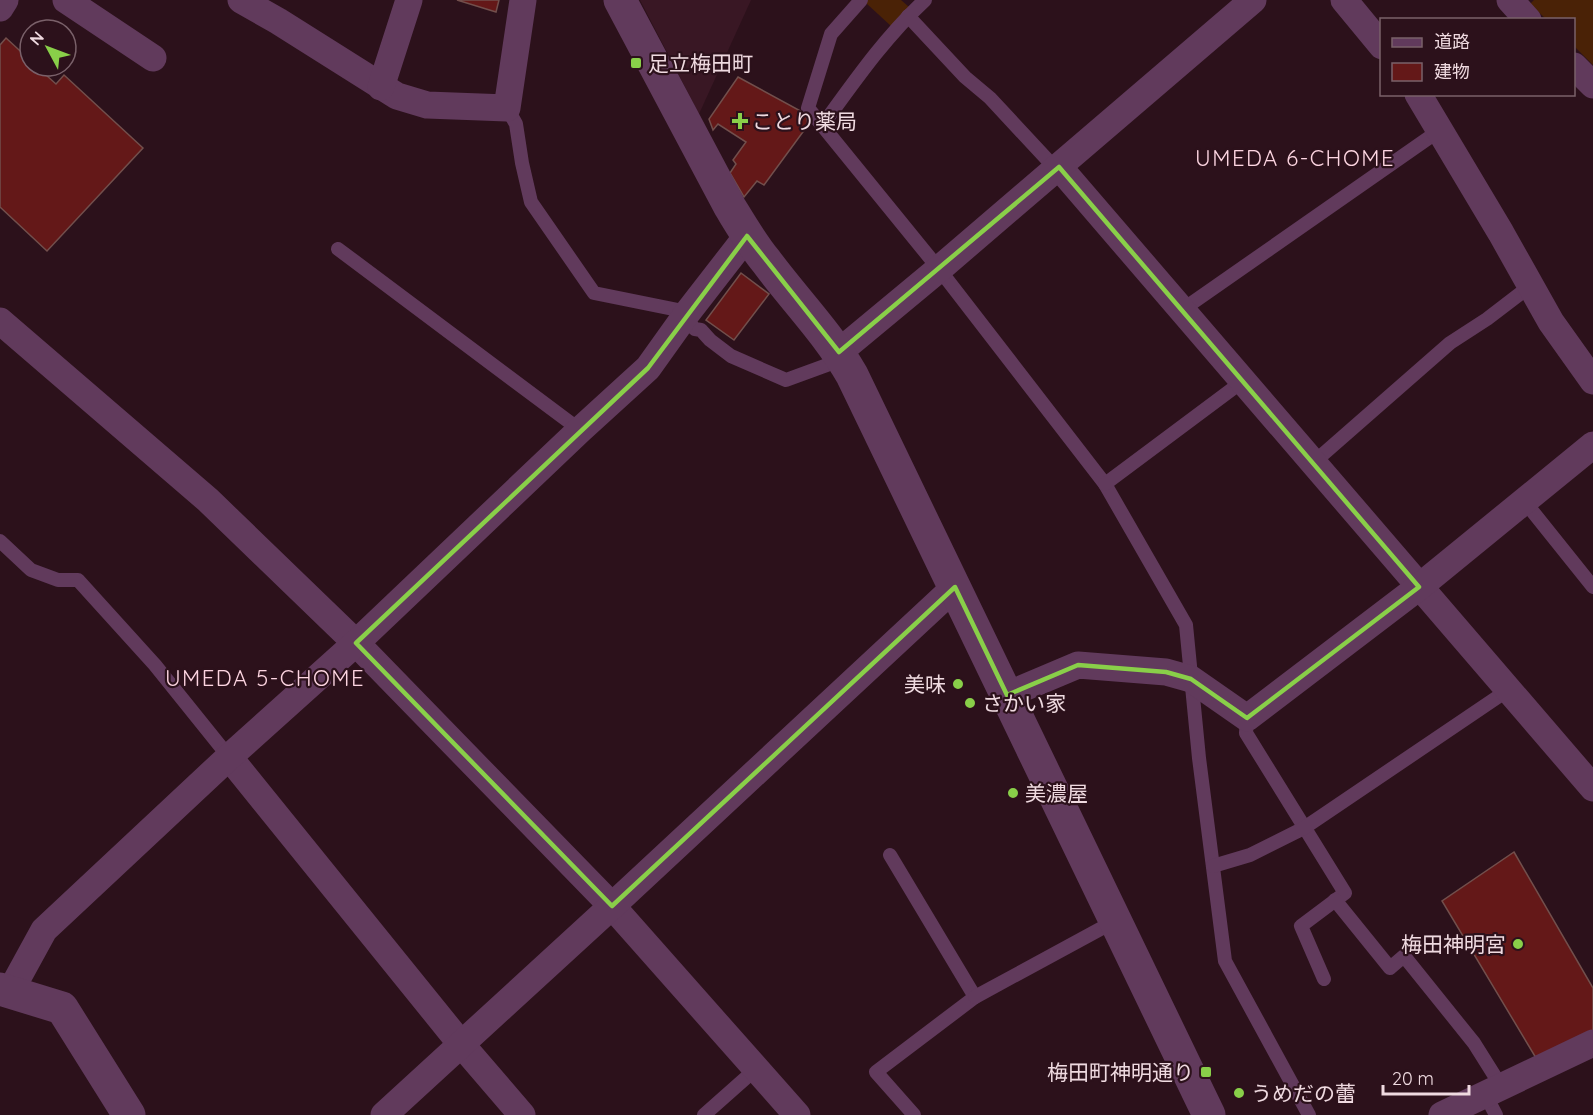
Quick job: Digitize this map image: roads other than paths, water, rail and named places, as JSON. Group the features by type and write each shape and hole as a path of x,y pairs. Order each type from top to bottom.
{"street":[{"path":"0,8 5,0"},
{"path":"66,0 153,58"},
{"path":"241,0 397,96 427,105 507,108 523,0"},
{"path":"381,87 409,0"},
{"path":"620,0 747,236 838,352 852,375 1209,1115"},
{"path":"838,352 939,269 1253,0"},
{"path":"1344,0 1380,44"},
{"path":"1510,0 1526,18"},
{"path":"1575,67 1593,85"},
{"path":"1419,96 1551,322 1593,381"},
{"path":"1058,168 1593,788"},
{"path":"129,1115 62,1008 5,990 44,930 229,757 356,643 648,368 747,236"},
{"path":"0,321 208,500 356,643 612,906 797,1115"},
{"path":"1007,695 1078,665 1166,672 1191,679 1247,718 1419,586 1593,446"},
{"path":"384,1115 955,587"},
{"path":"229,757 461,1044 522,1115"},
{"path":"1442,1115 1494,1098 1593,1043"}],"lane":[{"path":"861,0 831,34 808,108 939,269 1106,484 1186,625 1225,961 1309,1115"},
{"path":"822,126 877,52 925,0"},
{"path":"908,16 965,77 990,98 1058,168"},
{"path":"507,108 516,124 531,202 594,293 686,315 695,329 701,330 731,356 786,380 827,365 838,352"},
{"path":"1182,310 1440,130"},
{"path":"338,249 580,430"},
{"path":"1313,463 1450,343 1487,319 1530,285"},
{"path":"1106,484 1243,381"},
{"path":"1525,502 1593,587"},
{"path":"0,541 31,570 58,580 78,580 155,666 229,757"},
{"path":"1213,866 1250,855 1305,828 1508,690"},
{"path":"1247,718 1246,733 1345,893 1301,926 1324,979"},
{"path":"890,855 975,997"},
{"path":"1335,900 1390,968 1404,956 1474,1043 1494,1098"},
{"path":"914,1115 876,1072 975,997 1115,921"},
{"path":"704,1115 757,1068"}],"place":[{"name":"足立梅田町","path":"636,63"},
{"name":"ことり薬局","path":"740,121"},
{"name":"美味","path":"958,684"},
{"name":"さかい家","path":"970,703"},
{"name":"美濃屋","path":"1013,793"},
{"name":"梅田神明宮","path":"1518,944"},
{"name":"梅田町神明通り","path":"1206,1072"},
{"name":"うめだの蕾","path":"1239,1093"}],"district":[{"name":"UMEDA 6-CHOME","path":"1295,158"},
{"name":"UMEDA 5-CHOME","path":"265,678"}]}
